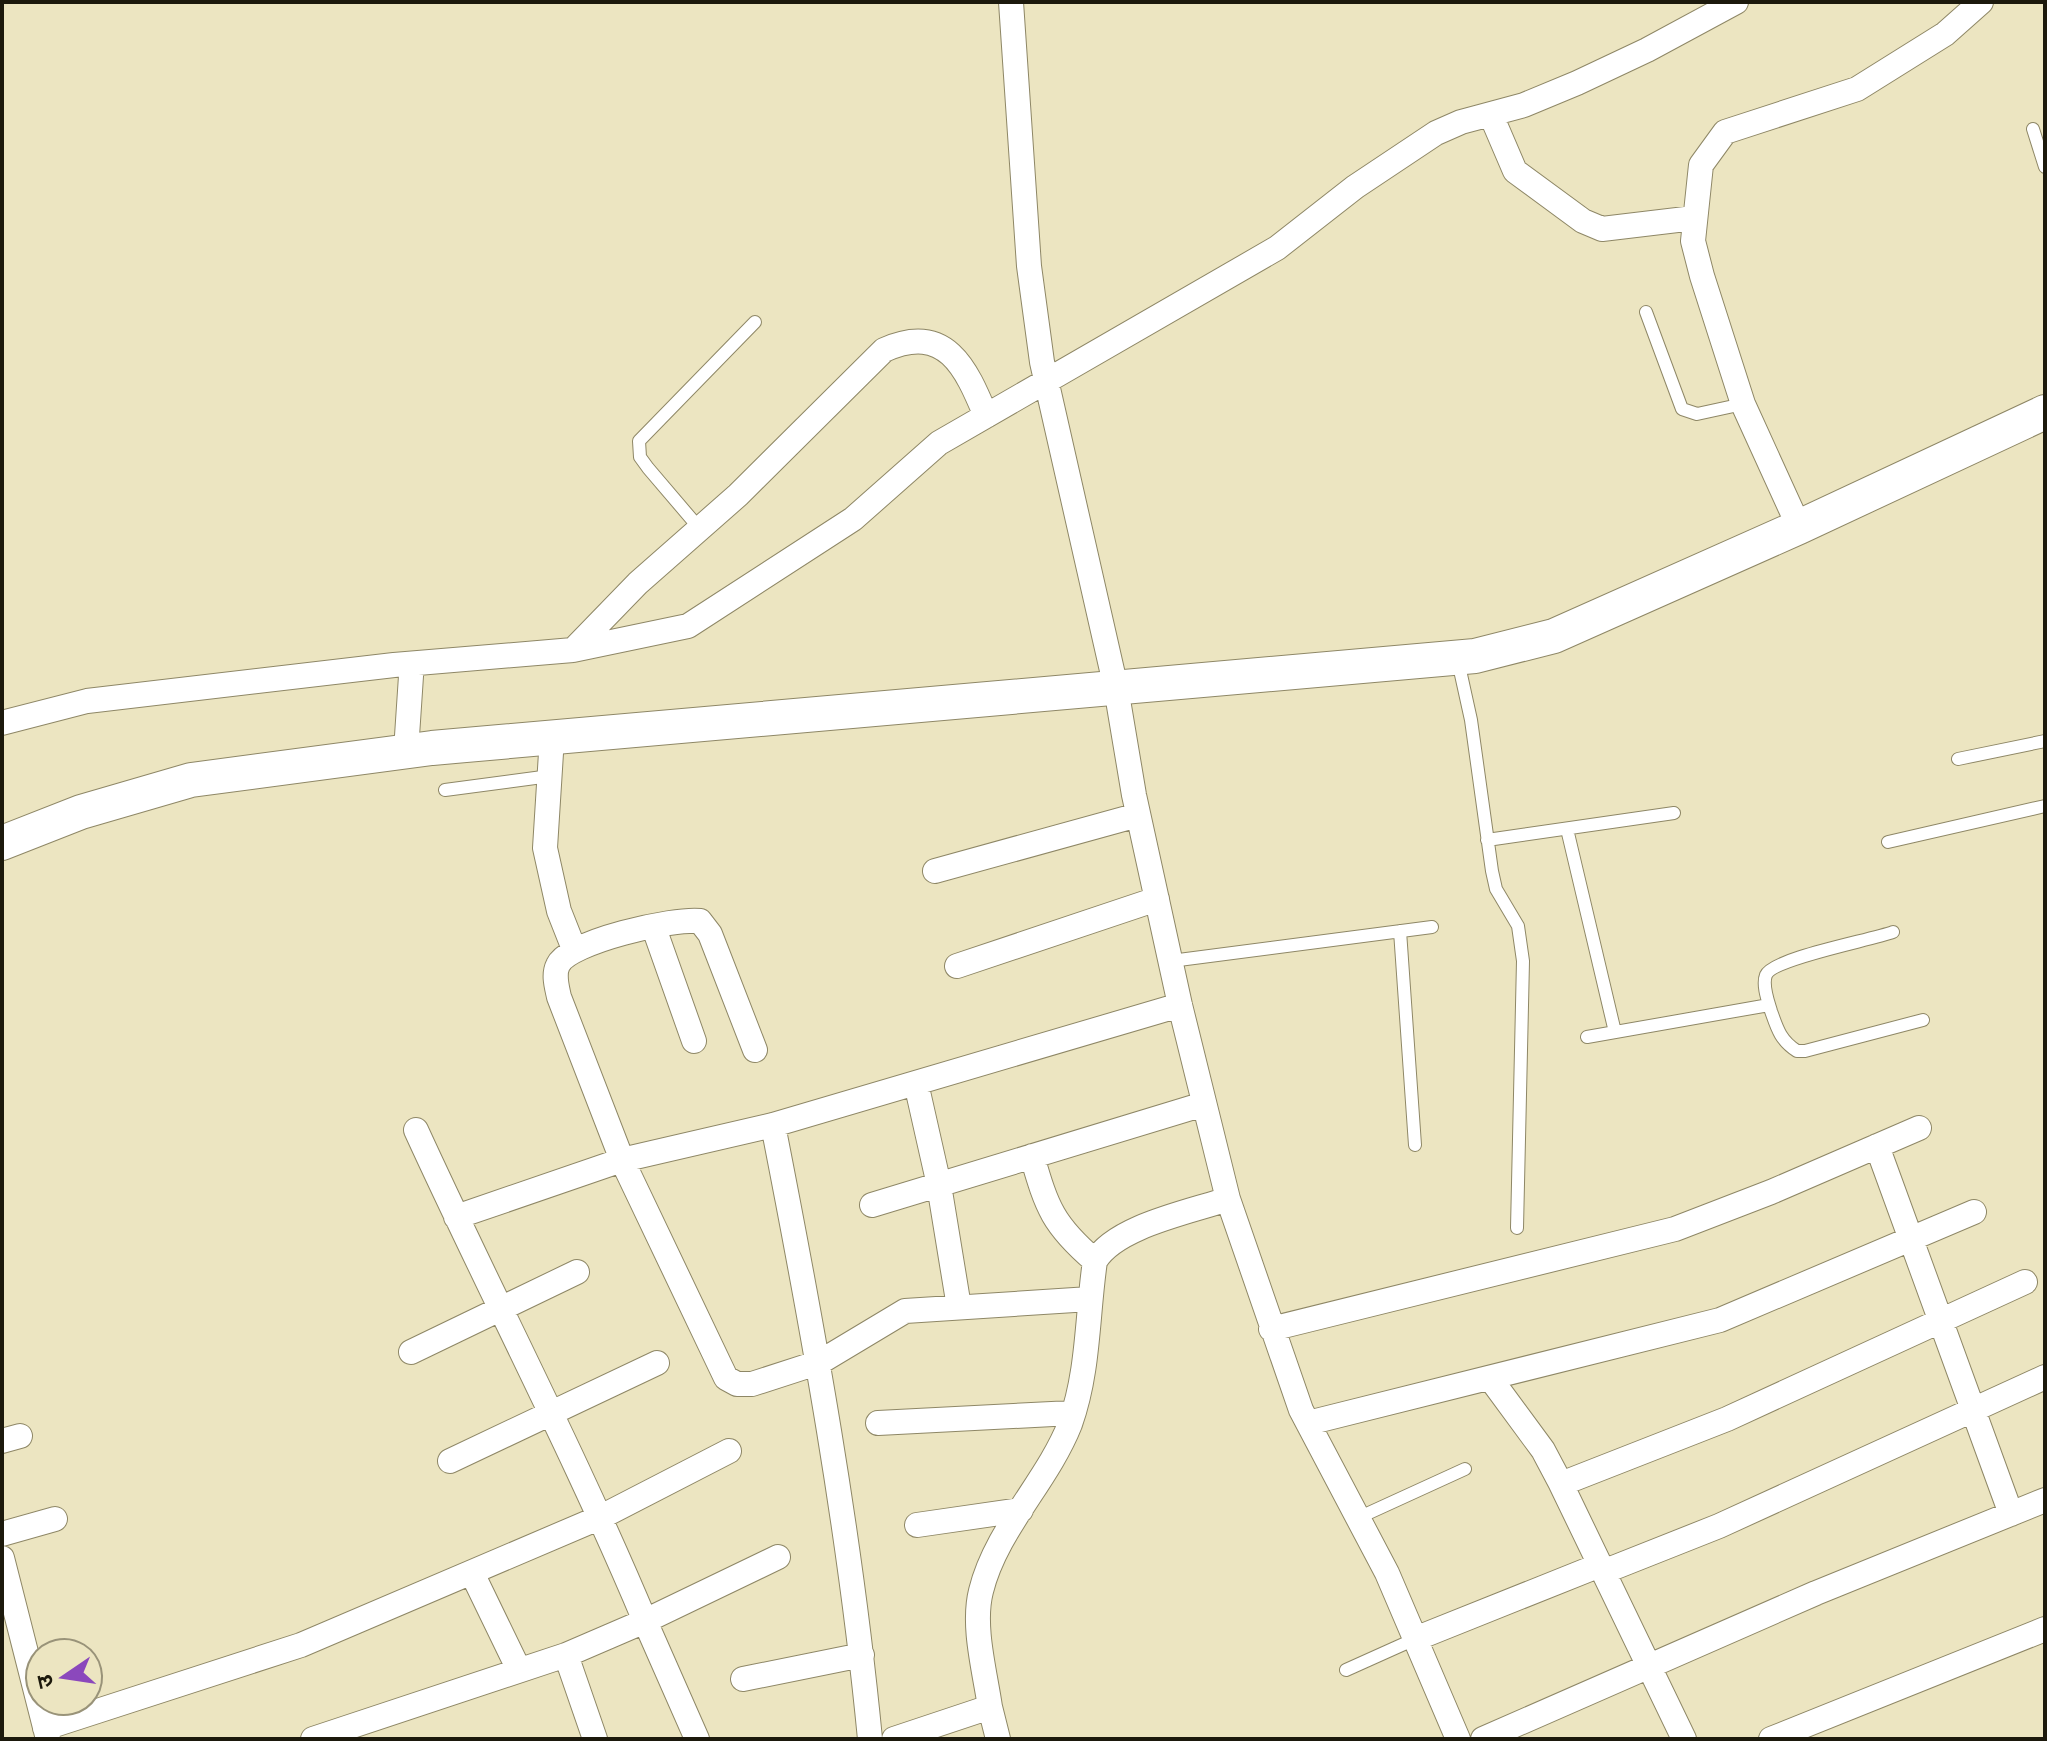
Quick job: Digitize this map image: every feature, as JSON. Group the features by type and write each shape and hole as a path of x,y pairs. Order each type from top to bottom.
{"main road":[{"path":"2,843 81,812 191,780 406,751 1457,657 1554,636 1799,527 2045,412"}],"street":[{"path":"1011,2 1029,266 1042,362 1116,688 1138,815 1180,1005 1228,1199 1271,1329 1308,1423 1360,1517 1458,1739"},
{"path":"2,723 87,701 165,690 573,650 688,626 853,519 939,443 1277,248 1355,187 1436,133 1591,76 1736,2"},
{"path":"1799,527 1743,404 1702,276 1693,241 1701,165 1725,132 1857,89 1945,34 1981,2"},
{"path":"1491,115 1515,171 1583,221 1602,229 1694,218"},
{"path":"573,650 638,583 700,529 884,350 902,342 919,341 957,356 967,371 986,416"},
{"path":"406,751 411,676"},
{"path":"552,737 545,848 559,911 574,949"},
{"path":"935,871 1138,815"},
{"path":"957,966 1157,899"},
{"path":"755,1050 706,925 692,920 574,949 558,964 555,975 559,997 622,1160 726,1378 737,1384 752,1384 820,1362 905,1311 1090,1299"},
{"path":"654,928 694,1041"},
{"path":"456,1217 622,1160 773,1125 1180,1005"},
{"path":"916,1083 939,1185 959,1307"},
{"path":"872,1205 1204,1104"},
{"path":"773,1125 820,1362 862,1655 870,1739"},
{"path":"1271,1329 1675,1229 1919,1128"},
{"path":"416,1130 601,1517 697,1739"},
{"path":"1877,1146 2011,1514"},
{"path":"1032,1156 1047,1208 1067,1237 1095,1261"},
{"path":"998,1739 990,1707 979,1622 980,1593 992,1563 1045,1472 1072,1413 1084,1372 1095,1261 1104,1246 1125,1234 1228,1199"},
{"path":"1308,1423 1720,1320 1974,1212"},
{"path":"411,1352 577,1272"},
{"path":"1561,1484 1727,1419 2025,1282"},
{"path":"450,1461 657,1363"},
{"path":"1415,1639 1719,1526 2045,1377"},
{"path":"1490,1378 1543,1450 1684,1739"},
{"path":"878,1423 1072,1413"},
{"path":"2,1558 46,1733 301,1645 601,1517 729,1451"},
{"path":"1483,1739 1816,1593 2045,1500"},
{"path":"917,1525 1021,1510"},
{"path":"2,1534 55,1519"},
{"path":"313,1739 566,1655 778,1557"},
{"path":"472,1573 519,1670"},
{"path":"1771,1739 2045,1629"},
{"path":"566,1655 591,1738"},
{"path":"743,1679 862,1655"},
{"path":"894,1739 990,1707"}],"lane":[{"path":"2033,129 2045,167"},
{"path":"1646,312 1682,409 1697,414 1743,404"},
{"path":"700,529 640,457 639,441 755,322"},
{"path":"1457,657 1471,720 1496,889 1518,926 1523,961 1517,1228"},
{"path":"1958,759 2045,741"},
{"path":"445,790 550,776"},
{"path":"1888,842 2045,806"},
{"path":"1487,840 1674,813"},
{"path":"1567,829 1615,1032"},
{"path":"1171,961 1432,927"},
{"path":"1400,931 1415,1145"},
{"path":"1893,932 1779,965 1765,977 1769,1005 1779,1035 1797,1051 1923,1020"},
{"path":"1587,1037 1769,1005"},
{"path":"1360,1517 1465,1469"},
{"path":"1346,1670 1415,1639"}]}
